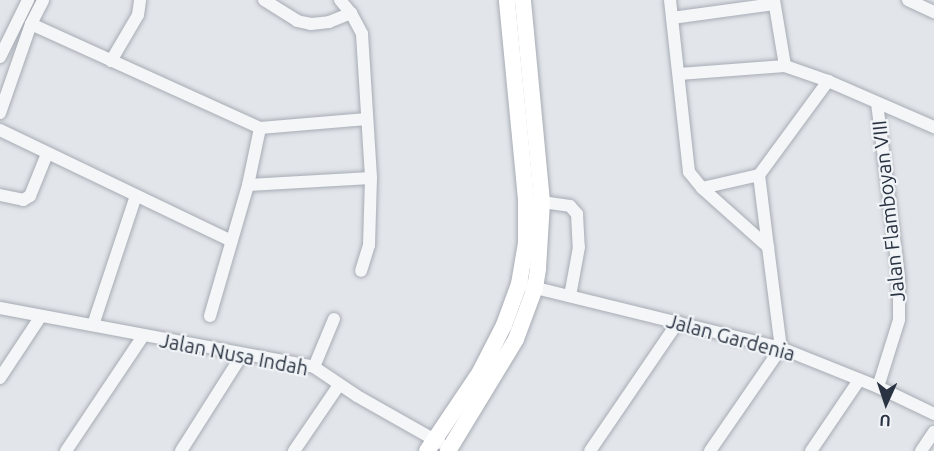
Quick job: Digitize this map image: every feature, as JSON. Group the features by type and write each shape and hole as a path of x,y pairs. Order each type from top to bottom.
{"street":[{"path":"0,57 28,0"},
{"path":"0,113 30,24 43,0"},
{"path":"111,61 138,15 140,0"},
{"path":"264,0 297,21 311,24 329,22 351,12"},
{"path":"340,0 351,12 362,34 371,178 369,245 361,271"},
{"path":"431,446 480,372 527,286 526,199 507,0"},
{"path":"449,450 516,339 542,202 523,0"},
{"path":"670,0 690,172 702,188 768,247"},
{"path":"908,0 934,12"},
{"path":"672,18 774,2 785,66"},
{"path":"30,24 260,128 367,119"},
{"path":"679,74 785,66 828,81 934,127"},
{"path":"702,188 759,174 828,81"},
{"name":"Jalan Flamboyan VIII","path":"877,103 899,299 899,320 878,387"},
{"path":"210,316 248,185 260,128"},
{"path":"0,130 232,241"},
{"path":"0,195 23,200 30,196 47,154"},
{"path":"710,451 781,348 759,174"},
{"path":"248,185 371,178"},
{"path":"93,325 136,196"},
{"path":"542,202 570,206 577,213 579,247 570,296"},
{"name":"Jalan Gardenia","path":"527,286 781,348 878,387 934,414"},
{"name":"Jalan Nusa Indah","path":"0,308 314,367 431,446 449,450"},
{"path":"0,378 41,316"},
{"path":"314,367 334,319"},
{"path":"590,451 678,322"},
{"path":"66,451 143,336"},
{"path":"181,451 242,355"},
{"path":"811,451 859,380"},
{"path":"294,451 339,385"},
{"path":"921,451 934,432"}]}
